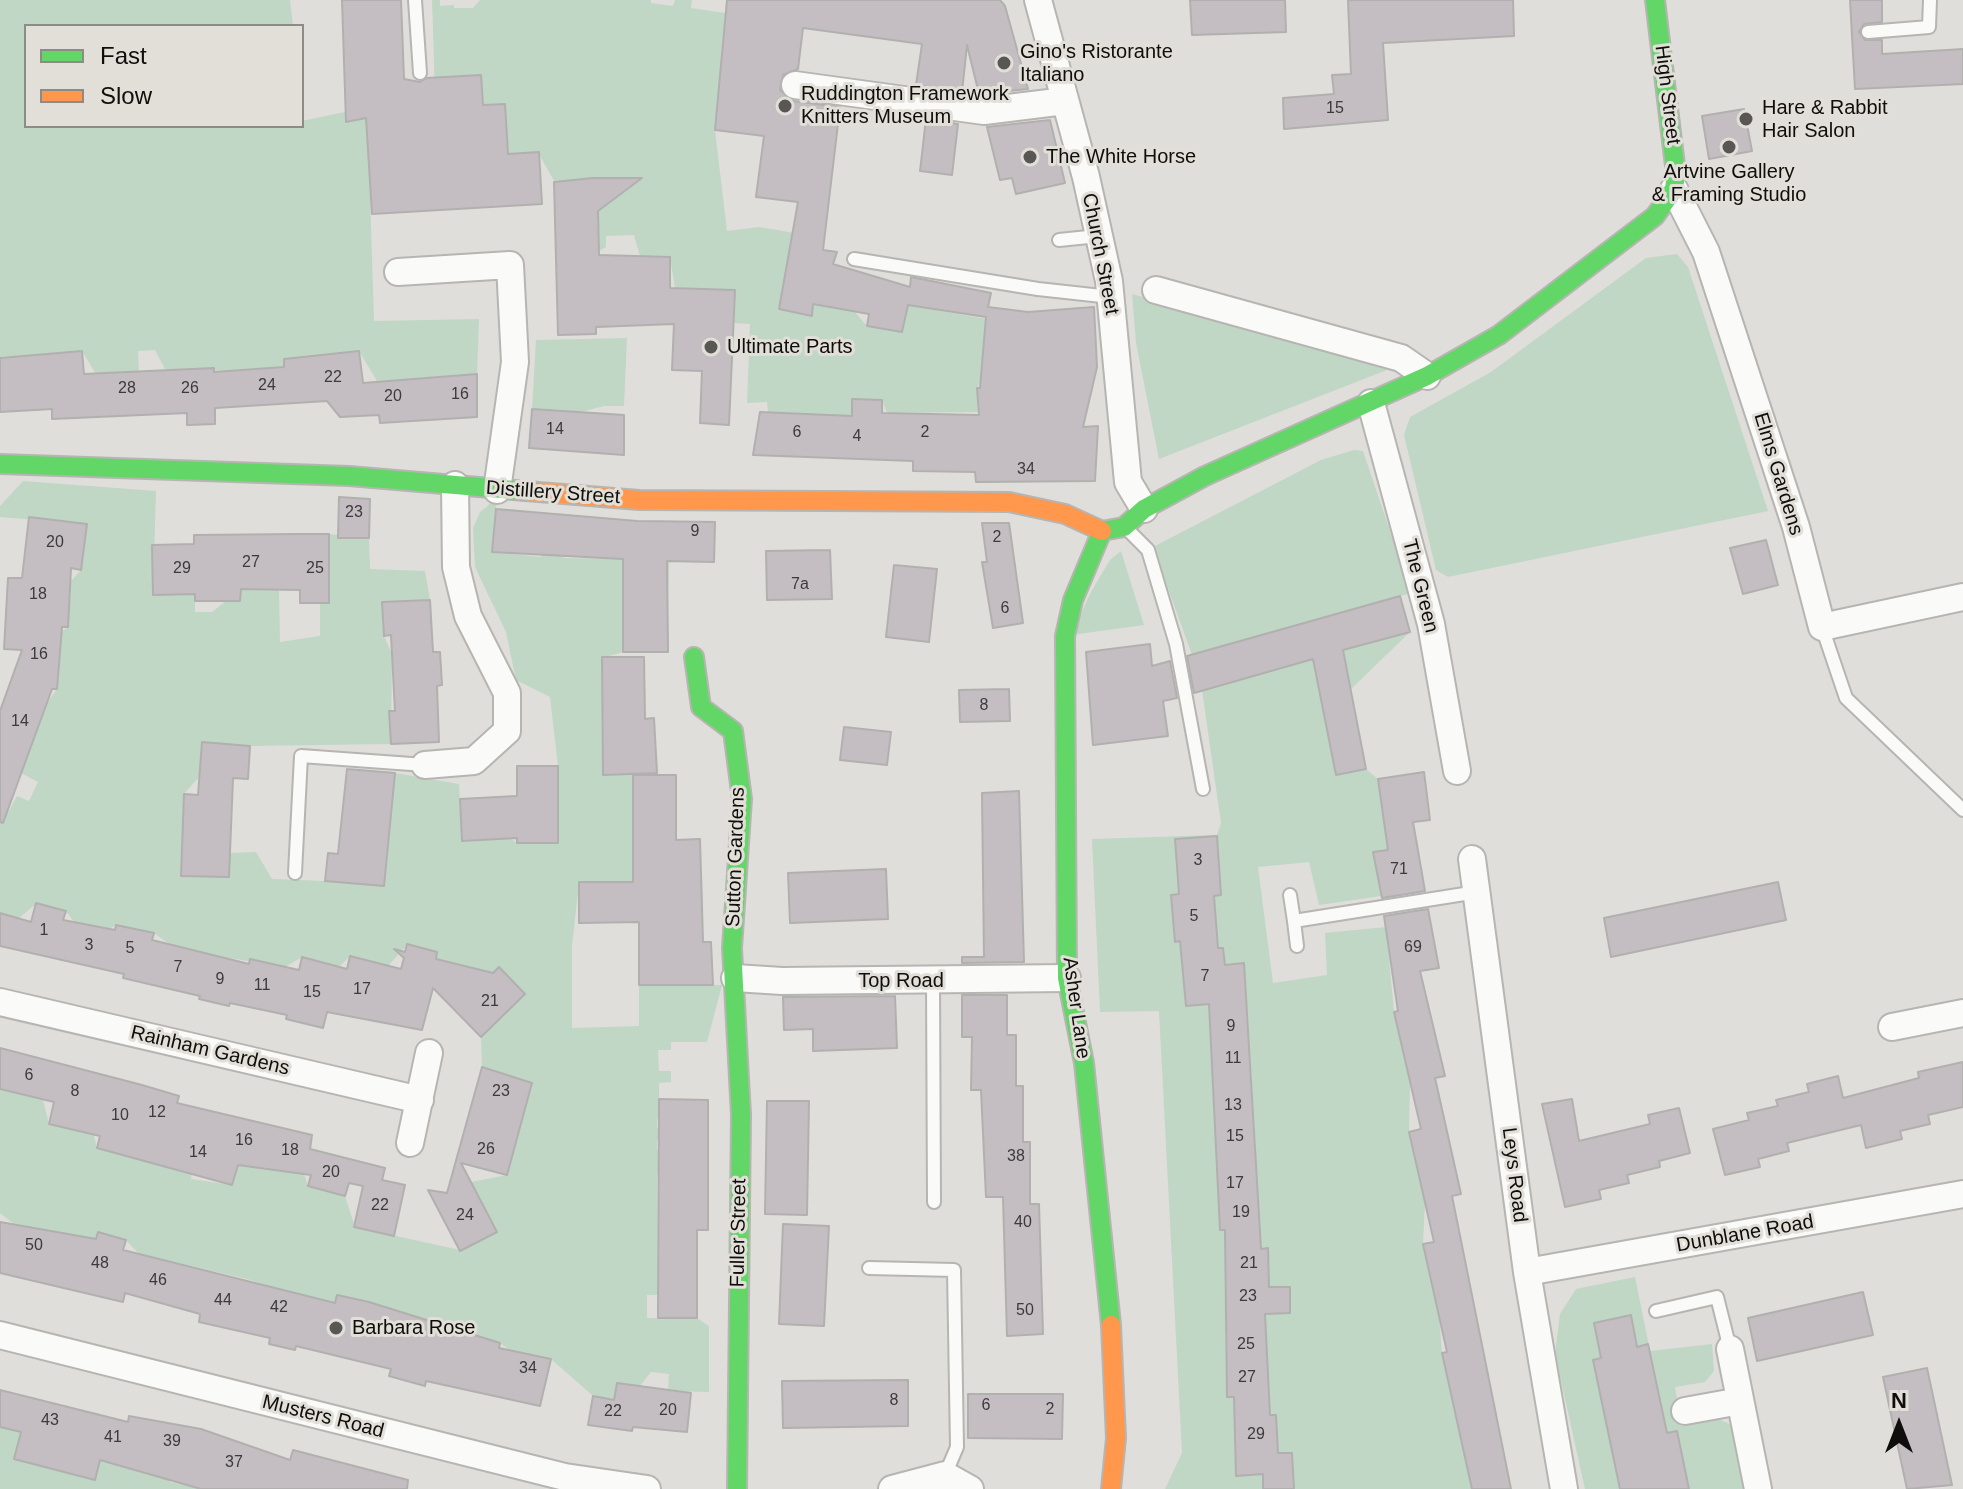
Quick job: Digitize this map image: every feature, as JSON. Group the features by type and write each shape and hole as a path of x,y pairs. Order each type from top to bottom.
{"street":[{"name":"Church Street","path":"1038,0 1111,297 1126,469 1134,518"},
{"name":"High Street","path":"1655,0 1672,127 1676,174 1674,189"},
{"path":"795,85 984,111 1065,101"},
{"path":"1102,531 1134,518 1205,476 1427,376 1499,335 1655,216 1674,189"},
{"name":"Elms Gardens","path":"1674,189 1706,252 1796,527 1822,627"},
{"path":"398,272 510,265 515,362 497,490"},
{"path":"1156,290 1401,358 1427,376"},
{"name":"The Green","path":"1371,403 1431,624 1457,771"},
{"name":"Distillery Street","path":"0,464 349,476 654,500 880,504 1009,502 1065,514 1102,531"},
{"path":"425,765 474,761 507,731 507,693 468,616 456,567 455,485"},
{"name":"Asher Lane","path":"1102,531 1073,600 1065,636 1067,978 1084,1063 1112,1333 1116,1438 1111,1489"},
{"path":"1822,627 1963,597"},
{"name":"Sutton Gardens","path":"694,657 701,707 733,731 740,786 732,948 735,978"},
{"name":"Leys Road","path":"1472,859 1527,1272 1564,1489"},
{"name":"Top Road","path":"735,978 933,981 1067,978"},
{"name":"Fuller Street","path":"735,978 741,1115 737,1489"},
{"name":"Rainham Gardens","path":"0,1002 420,1100"},
{"path":"1892,1027 1963,1013"},
{"path":"410,1143 429,1053"},
{"name":"Dunblane Road","path":"1527,1272 1963,1194"},
{"name":"Musters Road","path":"0,1335 565,1477 647,1489"},
{"path":"1730,1349 1758,1489"},
{"path":"1685,1411 1740,1401"},
{"path":"892,1489 945,1475 970,1489"}],"lane":[{"path":"415,0 420,73"},
{"path":"1868,32 1929,27 1930,0"},
{"path":"1059,240 1098,236"},
{"path":"854,259 1038,289 1111,297"},
{"path":"1134,518 1148,550 1176,644 1203,789"},
{"path":"1822,627 1846,698 1963,810"},
{"path":"295,873 301,756 425,765"},
{"path":"1294,921 1477,892"},
{"path":"1290,895 1297,946"},
{"path":"933,981 934,1202"},
{"path":"869,1268 954,1270 957,1447 945,1475"},
{"path":"1656,1311 1717,1297 1730,1349"}],"green space":[{"path":"0,0 290,0 293,24 24,24 24,128 304,128 304,121 435,93 432,0 440,0 440,6 473,8 480,0 651,0 651,3 673,6 675,0 692,0 691,8 725,13 715,130 727,231 759,227 801,234 779,309 811,316 813,304 854,311 867,326 902,332 908,305 986,319 981,379 977,388 978,412 887,413 882,400 853,399 852,416 768,412 767,402 747,403 750,324 733,323 675,288 670,257 640,256 634,235 606,236 606,247 599,251 598,205 619,195 619,184 593,178 554,181 538,152 369,163 374,321 479,319 477,374 377,381 359,351 301,357 297,366 234,371 165,369 155,350 138,351 139,371 96,374 82,351 0,357"},
{"path":"1677,254 1688,267 1768,511 1448,577 1436,570 1404,435 1410,417 1491,372 1646,258"},
{"path":"1132,294 1392,368 1159,459 1136,343"},
{"path":"627,338 624,406 604,406 581,412 532,409 536,340"},
{"path":"1354,450 1363,451 1411,593 1192,655 1153,547 1321,460"},
{"path":"23,481 156,491 153,595 195,594 195,612 212,612 241,589 279,589 280,642 320,636 320,603 329,602 329,534 369,538 370,569 425,571 430,600 382,603 384,636 392,654 391,744 250,746 203,742 200,776 184,794 182,876 229,877 230,853 256,852 272,879 325,881 389,827 395,773 459,784 462,841 510,838 517,843 558,843 558,766 550,697 516,680 506,632 475,567 473,528 480,512 497,498 492,552 541,557 543,532 560,534 564,558 624,559 670,538 668,598 623,598 623,652 602,658 602,713 613,720 615,752 602,753 603,775 633,775 635,882 579,883 572,946 572,1028 639,1026 639,985 722,985 707,1042 671,1042 671,1050 658,1050 659,1071 671,1071 671,1082 659,1083 659,1103 670,1119 657,1119 657,1128 672,1128 672,1139 657,1140 657,1150 670,1151 657,1176 658,1295 647,1295 647,1318 697,1318 709,1326 709,1392 668,1391 669,1374 651,1372 639,1387 615,1400 593,1396 551,1359 511,1351 500,1343 444,1328 431,1321 337,1295 334,1308 247,1279 139,1254 126,1240 98,1232 96,1239 61,1234 15,1225 0,1213 0,1083 6,1091 43,1100 49,1124 89,1116 97,1148 124,1155 136,1129 147,1132 139,1160 192,1172 191,1179 232,1185 237,1165 304,1174 308,1186 345,1196 355,1227 460,1250 496,1232 471,1182 507,1175 532,1083 482,1067 481,1037 525,994 499,967 455,1010 464,966 436,959 437,952 407,945 388,966 350,956 339,967 302,957 285,967 211,955 168,943 154,933 116,925 110,929 75,923 66,911 37,903 19,918 0,913 0,813 9,811 17,796 29,801 38,782 19,772 47,703 57,689 61,632 68,627 71,581 81,570 87,524 0,517 0,506"},
{"path":"1121,551 1144,625 1071,635 1110,560"},
{"path":"1410,632 1351,689 1320,695 1336,775 1366,769 1378,779 1385,826 1393,849 1373,853 1381,896 1319,905 1309,862 1258,867 1273,983 1327,975 1325,933 1386,927 1394,1012 1410,1084 1409,1132 1425,1202 1423,1244 1439,1314 1442,1353 1472,1489 1294,1489 1293,1453 1278,1453 1275,1415 1234,1417 1236,1475 1263,1475 1263,1489 1165,1489 1182,1453 1159,1011 1100,1012 1092,839 1217,835 1221,823 1202,690","holes":["1213,892 1217,939 1175,941 1171,895","1182,952 1228,1002 1187,1006","1248,1017 1252,1085 1222,1087 1218,1018","1252,1092 1256,1151 1216,1153 1213,1094","1256,1168 1260,1227 1220,1230 1217,1171","1268,1248 1269,1287 1290,1287 1290,1313 1228,1315 1234,1249","1265,1329 1228,1397 1225,1331"]},
{"path":"1635,1277 1650,1351 1712,1344 1714,1371 1705,1382 1675,1387 1682,1426 1716,1418 1732,1425 1744,1489 1585,1489 1555,1354 1560,1314 1576,1289"},
{"path":"0,1427 21,1431 14,1459 95,1480 100,1460 175,1462 170,1482 188,1486 193,1467 204,1471 198,1489 0,1489"}],"building":[{"path":"342,0 401,0 404,79 420,82 427,78 481,75 483,105 505,104 508,154 539,152 542,204 372,214 366,118 346,122"},
{"path":"727,0 1000,0 1005,6 1028,89 979,94 967,45 962,92 916,85 922,44 803,28 798,69 783,75 780,90 793,101 840,107 823,250 837,252 833,264 910,287 911,277 991,293 988,307 1028,312 1094,307 1097,367 1083,427 1098,426 1095,481 976,482 975,472 913,471 913,461 753,455 760,412 852,416 852,399 882,400 882,413 979,415 977,388 980,388 986,317 908,305 902,332 867,326 869,314 813,304 812,316 779,309 798,202 756,197 764,136 715,130"},
{"path":"1190,0 1285,0 1286,32 1192,35"},
{"path":"1348,0 1513,0 1514,36 1383,43 1388,120 1284,129 1283,98 1334,94 1332,75 1351,74"},
{"path":"1850,0 1882,0 1882,22 1864,24 1859,32 1865,40 1882,40 1882,54 1963,49 1963,84 1855,89"},
{"path":"1744,109 1752,151 1709,159 1702,116"},
{"path":"926,119 958,124 952,175 920,171"},
{"name":"The White Horse","path":"1050,120 1065,183 1016,194 1012,178 1000,180 987,127"},
{"path":"642,178 598,211 599,255 670,257 670,288 735,290 729,425 700,423 702,371 672,370 674,324 596,327 596,334 558,335 554,182"},
{"path":"82,351 84,374 214,368 214,372 284,367 284,359 359,351 363,383 477,374 477,417 380,423 379,415 340,417 327,401 215,408 215,424 187,425 187,413 52,419 52,409 0,412 0,358"},
{"path":"532,409 624,415 624,455 529,448"},
{"path":"339,497 370,499 369,538 338,538"},
{"path":"496,509 637,521 715,522 714,562 667,561 668,652 623,652 623,559 492,552"},
{"path":"29,517 87,524 81,570 71,568 68,627 62,627 57,689 52,689 3,823 0,822 0,711 22,650 4,649 8,578 22,578"},
{"path":"982,523 1009,523 1023,623 993,628 982,562 987,562"},
{"path":"329,534 329,603 300,603 300,590 241,589 240,601 195,601 195,594 153,595 152,545 194,544 194,535"},
{"path":"1766,540 1778,585 1743,594 1730,548"},
{"path":"830,550 832,599 767,600 766,551"},
{"path":"894,565 937,569 929,642 886,637"},
{"path":"1400,596 1410,632 1343,650 1366,769 1336,775 1313,659 1194,693 1187,656"},
{"path":"430,600 433,652 440,652 442,685 437,686 439,742 391,744 389,711 395,711 391,635 384,636 382,602"},
{"path":"1150,644 1152,666 1170,661 1177,698 1163,701 1168,736 1093,745 1086,652"},
{"path":"602,657 644,657 645,719 654,718 657,773 603,775"},
{"path":"1009,689 1010,721 960,722 959,690"},
{"path":"844,727 891,732 887,765 840,760"},
{"path":"202,742 250,746 248,779 233,778 229,877 181,876 184,794 198,795"},
{"path":"517,766 558,766 558,843 517,843 517,838 462,841 460,799 517,796"},
{"path":"347,769 395,773 384,886 325,881 328,853 338,854"},
{"path":"1424,772 1430,820 1413,822 1425,891 1382,898 1373,852 1388,850 1378,779"},
{"path":"633,775 676,775 676,840 700,839 703,942 711,942 713,985 639,985 639,922 579,923 579,882 633,882"},
{"path":"1019,791 1024,962 962,963 962,957 984,957 982,793"},
{"path":"1217,836 1221,895 1214,896 1218,948 1223,948 1225,965 1244,963 1261,1249 1268,1248 1269,1287 1290,1287 1290,1313 1265,1314 1270,1415 1276,1415 1278,1453 1292,1453 1294,1489 1263,1489 1263,1474 1236,1476 1234,1397 1227,1397 1225,1230 1220,1230 1209,1004 1186,1006 1180,941 1175,942 1171,895 1179,894 1175,839"},
{"path":"886,869 888,919 790,923 788,873"},
{"path":"1778,882 1786,920 1611,957 1604,918"},
{"path":"36,903 66,911 63,920 115,930 116,925 154,933 152,940 249,964 250,959 299,970 302,957 347,969 350,956 401,969 404,958 394,949 405,952 407,944 437,952 436,959 493,973 499,967 525,994 481,1037 433,988 422,1030 327,1012 323,1028 286,1019 287,1015 199,999 200,996 123,978 124,974 0,946 0,913 31,922"},
{"path":"1428,909 1439,968 1420,971 1445,1076 1435,1078 1461,1194 1452,1196 1511,1489 1472,1489 1442,1353 1447,1352 1423,1244 1434,1242 1409,1132 1421,1129 1394,1012 1398,1011 1384,916"},
{"path":"962,995 1007,995 1007,1035 1016,1035 1016,1086 1023,1086 1023,1142 1030,1142 1030,1204 1039,1204 1043,1334 1007,1336 1003,1197 986,1197 981,1090 971,1090 972,1037 962,1037"},
{"path":"895,996 897,1048 813,1051 813,1029 784,1030 783,997"},
{"path":"0,1048 179,1096 177,1103 312,1135 310,1149 385,1168 382,1180 405,1185 394,1236 354,1227 363,1186 349,1183 345,1196 308,1186 311,1175 238,1165 232,1185 97,1148 100,1136 49,1124 54,1102 0,1089"},
{"path":"1963,1062 1963,1107 1928,1115 1930,1124 1900,1131 1902,1139 1866,1148 1861,1125 1787,1143 1789,1151 1758,1159 1760,1167 1725,1175 1713,1129 1749,1120 1747,1113 1778,1106 1776,1100 1809,1092 1807,1084 1838,1076 1843,1098 1919,1078 1918,1072"},
{"path":"482,1067 532,1083 507,1175 461,1163 497,1232 460,1251 428,1190 447,1193"},
{"path":"659,1099 708,1100 708,1230 697,1230 697,1318 658,1318"},
{"path":"1572,1099 1579,1141 1650,1124 1648,1115 1679,1108 1690,1153 1659,1161 1660,1167 1627,1175 1629,1183 1599,1190 1601,1199 1565,1207 1542,1104"},
{"path":"767,1101 809,1101 807,1215 765,1214"},
{"path":"0,1222 96,1239 98,1232 126,1240 123,1250 335,1303 337,1295 369,1302 500,1343 499,1348 551,1359 540,1406 426,1381 425,1386 389,1376 391,1369 296,1346 295,1350 269,1344 270,1338 199,1322 200,1314 125,1293 123,1302 0,1273"},
{"path":"783,1224 829,1226 824,1326 779,1324"},
{"path":"1863,1292 1873,1335 1757,1361 1748,1318"},
{"path":"1631,1315 1637,1347 1648,1344 1667,1433 1677,1431 1689,1489 1620,1489 1593,1360 1601,1358 1594,1323"},
{"path":"1927,1368 1952,1485 1907,1489 1883,1377"},
{"path":"908,1380 908,1426 783,1428 782,1381"},
{"path":"617,1383 691,1393 687,1432 633,1427 632,1431 588,1425 593,1396 614,1400"},
{"path":"0,1390 128,1422 129,1416 201,1429 290,1460 293,1450 408,1480 407,1489 201,1489 100,1460 95,1480 14,1459 21,1432 0,1427"},
{"path":"968,1394 1063,1394 1062,1439 968,1438"}],"traffic: fast":[{"path":"1102,531 1124,527 1144,509 1205,476 1427,376 1499,335 1655,216 1674,189 1676,174 1655,0"},
{"path":"0,464 349,476 526,491"},
{"path":"1102,531 1073,600 1065,636 1067,978 1084,1063 1111,1325"},
{"path":"694,657 701,707 733,731 742,799 732,948 741,1115 737,1489"}],"traffic: slow":[{"path":"526,491 639,500 1009,502 1065,514 1102,531"},
{"path":"1111,1325 1116,1438 1111,1489"}],"place":[{"name":"Gino's Ristorante Italiano","path":"1004,63"},
{"name":"Ruddington Framework Knitters Museum","path":"785,106"},
{"name":"Hare & Rabbit Hair Salon","path":"1746,119"},
{"name":"Artvine Gallery & Framing Studio","path":"1729,147"},
{"name":"The White Horse","path":"1030,157"},
{"name":"Ultimate Parts","path":"711,347"},
{"name":"Barbara Rose","path":"336,1328"}]}
